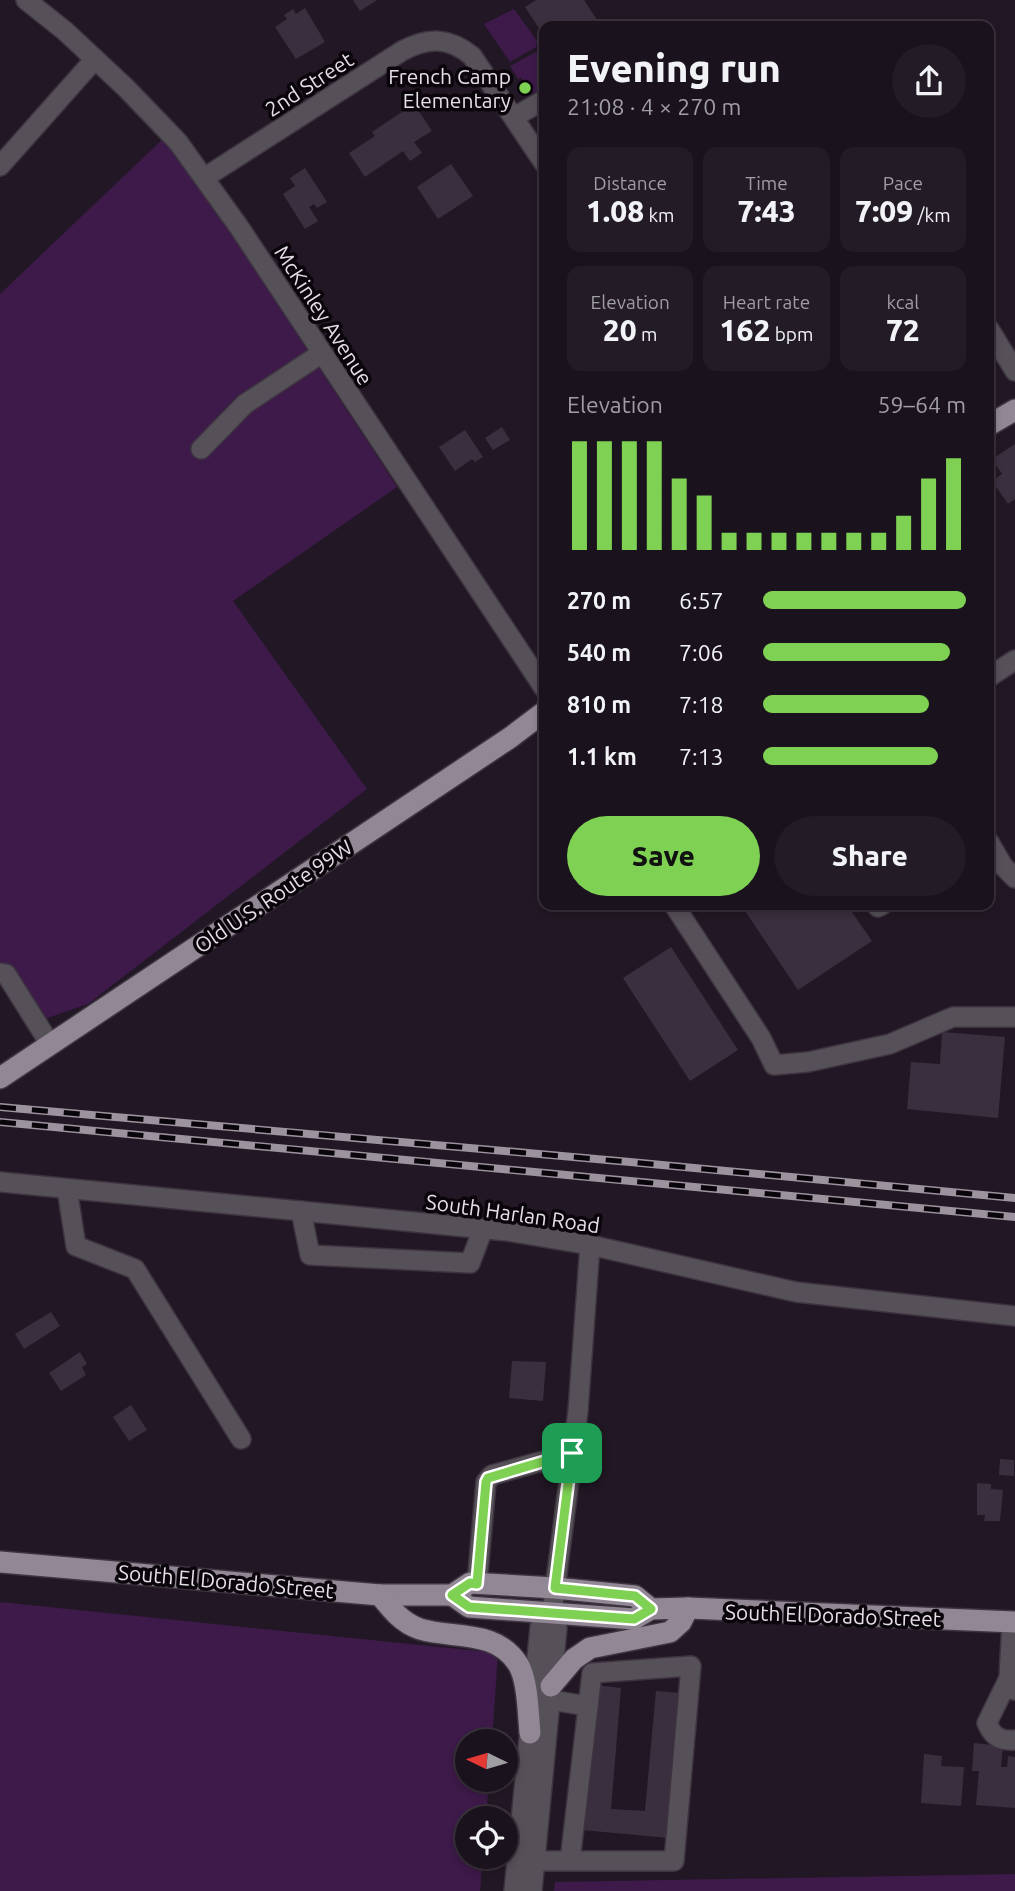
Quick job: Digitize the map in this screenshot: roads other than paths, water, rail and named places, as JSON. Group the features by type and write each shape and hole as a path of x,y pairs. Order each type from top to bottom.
{"main road":[{"path":"994,422 1015,410"},
{"name":"Old U.S. Route 99W","path":"0,1078 539,716"},
{"name":"South El Dorado Street","path":"0,1562 380,1595 452,1595 470,1583 555,1588 635,1596 651,1609"},
{"path":"380,1595 396,1615 420,1629 479,1637 502,1649 518,1664 524,1684 530,1733"},
{"name":"South El Dorado Street","path":"452,1595 469,1607 634,1619 651,1609 688,1608 1013,1622"},
{"path":"551,1693 574,1660 590,1648 670,1632 681,1622 688,1608"}],"street":[{"name":"McKinley Avenue","path":"26,0 95,59 178,142 322,353 539,681"},
{"name":"2nd Street","path":"204,177 416,43 443,40 460,46 472,56 514,117"},
{"path":"0,166 95,59"},
{"path":"539,103 514,117 539,155"},
{"path":"994,337 1015,371"},
{"path":"201,449 246,404 322,353"},
{"path":"994,674 1015,660"},
{"path":"994,852 1015,877"},
{"path":"677,910 761,1038 774,1065 808,1062 890,1044 953,1017 1015,1017"},
{"path":"0,974 6,974 50,1044"},
{"name":"South Harlan Road","path":"0,1182 483,1229 590,1245 796,1292 1015,1316"},
{"path":"67,1189 76,1246 135,1269 241,1439"},
{"path":"301,1211 310,1255 470,1263 483,1229"},
{"path":"532,1891 557,1628 552,1612 578,1411 590,1245"},
{"path":"477,1584 488,1478 572,1453"},
{"path":"514,1891 540,1627 552,1612"},
{"path":"1013,1622 1012,1686 987,1723 992,1734 998,1738 1015,1740"},
{"path":"535,1861 570,1861 674,1861 691,1666 592,1673 570,1861"},
{"path":"551,1693 588,1706"}],"railway":[{"path":"0,1107 1015,1198"},
{"path":"0,1122 1015,1217"}],"place":[{"name":"French Camp Elementary","path":"525,88"}]}
